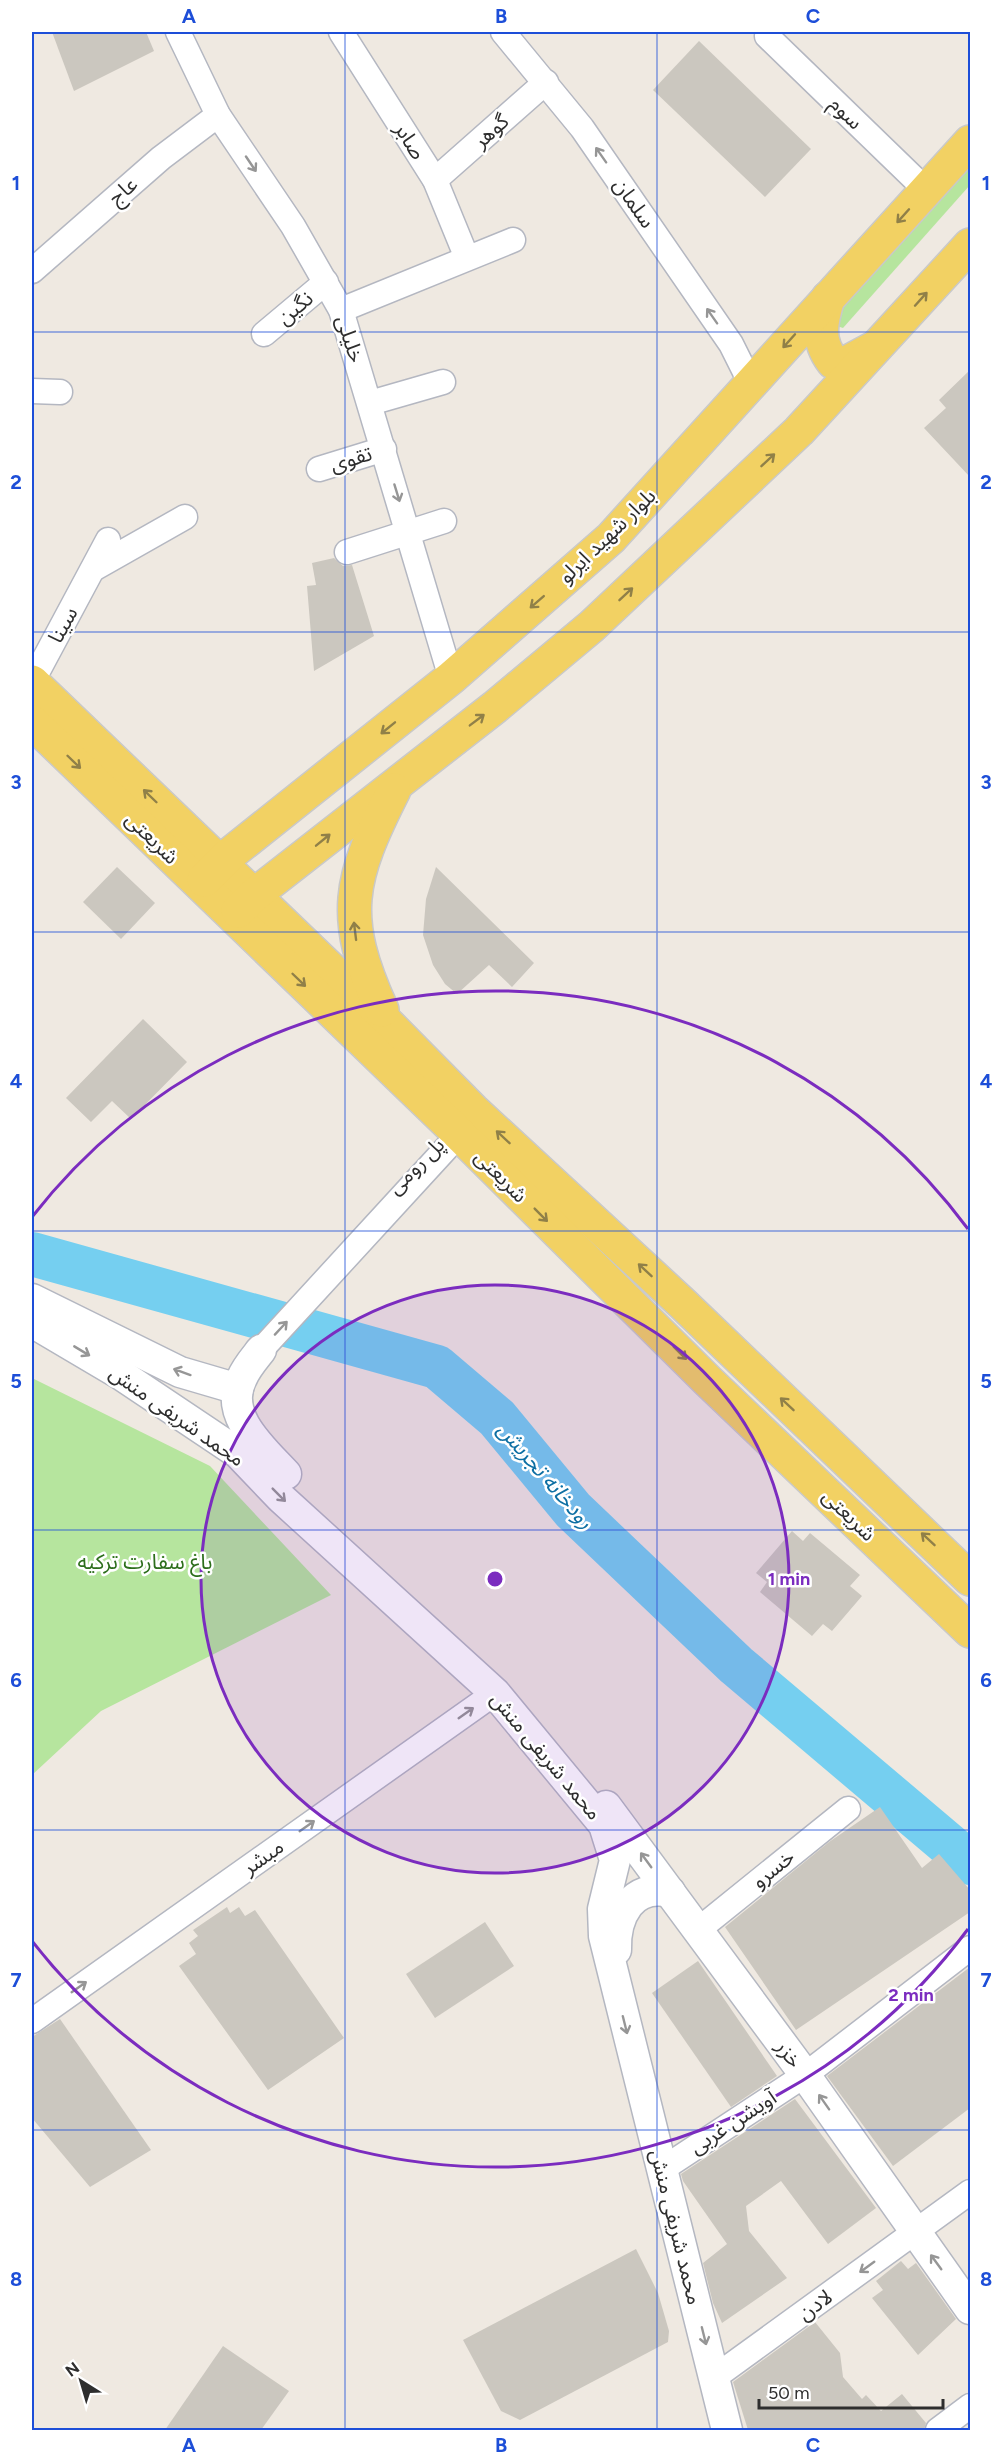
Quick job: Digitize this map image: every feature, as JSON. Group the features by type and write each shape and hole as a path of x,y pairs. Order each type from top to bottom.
{"main road":[{"name":"بلوار شهید ایرلو","path":"210,874 451,678 611,538 970,142"},
{"path":"243,906 399,779 495,707 592,626 800,431 970,245"},
{"path":"828,298 820,323 820,339 824,351 832,362 846,363 861,357 882,342"},
{"name":"شریعتی","path":"32,682 210,874 455,1130 707,1380 970,1631"},
{"name":"شریعتی","path":"32,722 210,874"},
{"path":"389,1025 365,974 356,941 352,912 356,884 369,839 399,779"},
{"name":"شریعتی","path":"243,906 389,1025 473,1110 683,1304 970,1579"}],"street":[{"name":"خلیلی","path":"178,32 218,115 293,226 341,309 451,678"},
{"name":"صابر","path":"340,32 435,180 466,258"},
{"name":"سلمان","path":"504,32 582,128 731,344 751,384"},
{"name":"سوم","path":"767,36 926,190"},
{"name":"گوهر","path":"435,180 546,82"},
{"name":"عاج","path":"32,271 161,158 218,115"},
{"path":"341,309 513,240"},
{"name":"نگین","path":"264,333 326,282"},
{"path":"370,403 443,382"},
{"path":"32,391 60,392"},
{"name":"تقوی","path":"319,469 384,449"},
{"path":"95,568 185,517"},
{"path":"347,552 444,521"},
{"name":"سینا","path":"32,682 108,540"},
{"name":"پل رومی","path":"228,1386 256,1343 445,1136 455,1130"},
{"name":"محمد شریفی منش","path":"32,1299 180,1372 228,1386"},
{"name":"محمد شریفی منش","path":"32,1322 243,1444 293,1481 507,1683 604,1803"},
{"path":"228,1386 219,1416 243,1444"},
{"name":"محمد شریفی منش","path":"243,1444 281,1498 495,1693 604,1825 615,1860 603,1909 604,1935 616,1991 727,2430"},
{"name":"مبشر","path":"32,2021 495,1693"},
{"name":"خزر","path":"604,1803 805,2075 970,2309"},
{"name":"خسرو","path":"698,1930 848,1809"},
{"path":"616,1991 616,1941 618,1926 626,1908 640,1894 656,1889 670,1892"},
{"name":"آویشن غربی","path":"661,2170 805,2075 970,1948"},
{"name":"لادن","path":"715,2377 970,2192"},
{"path":"938,2430 970,2406"}],"green space":[{"path":"970,157 970,185 843,328 834,325 829,309"},
{"name":"باغ سفارت ترکیه","path":"32,1378 210,1466 331,1595 101,1711 32,1775"}],"building":[{"path":"52,32 146,32 154,51 74,91"},
{"path":"699,41 811,149 765,197 653,90"},
{"path":"970,370 970,477 924,428 946,408 939,400"},
{"path":"334,558 343,566 352,565 374,636 314,671 307,586 316,585 312,563"},
{"path":"117,867 155,903 121,939 83,902"},
{"path":"436,867 534,963 512,987 489,965 457,994 445,984 433,965 423,935 426,899"},
{"path":"143,1019 187,1062 131,1119 112,1101 91,1122 66,1098"},
{"path":"792,1531 803,1541 810,1533 860,1575 850,1586 862,1596 832,1631 823,1624 812,1636 760,1592 767,1582 756,1573"},
{"path":"880,1807 922,1868 939,1854 970,1890 970,1912 796,2030 725,1927 829,1842"},
{"path":"227,1907 230,1913 239,1907 245,1916 255,1910 344,2038 268,2090 179,1966 196,1954 189,1943 198,1936 193,1930"},
{"path":"485,1922 514,1966 435,2018 406,1974"},
{"path":"698,1961 777,2076 731,2107 652,1993"},
{"path":"970,1967 970,2108 893,2166 827,2076"},
{"path":"60,2019 151,2150 90,2187 32,2118 32,2037"},
{"path":"795,2099 876,2208 828,2244 781,2181 746,2206 749,2231 787,2278 722,2323 713,2303 703,2263 727,2244 683,2181 681,2174"},
{"path":"636,2249 658,2293 669,2331 668,2342 520,2420 501,2411 463,2340"},
{"path":"901,2261 908,2269 916,2263 956,2319 918,2355 872,2298 883,2290 876,2281"},
{"path":"815,2322 840,2353 843,2377 862,2399 866,2395 881,2411 902,2394 926,2423 924,2430 748,2430 733,2382"},
{"path":"223,2346 289,2391 261,2430 165,2430"}],"waterway":[{"name":"رودخانه تجریش","path":"32,1254 437,1367 497,1418 573,1510 736,1665 970,1863"}]}
